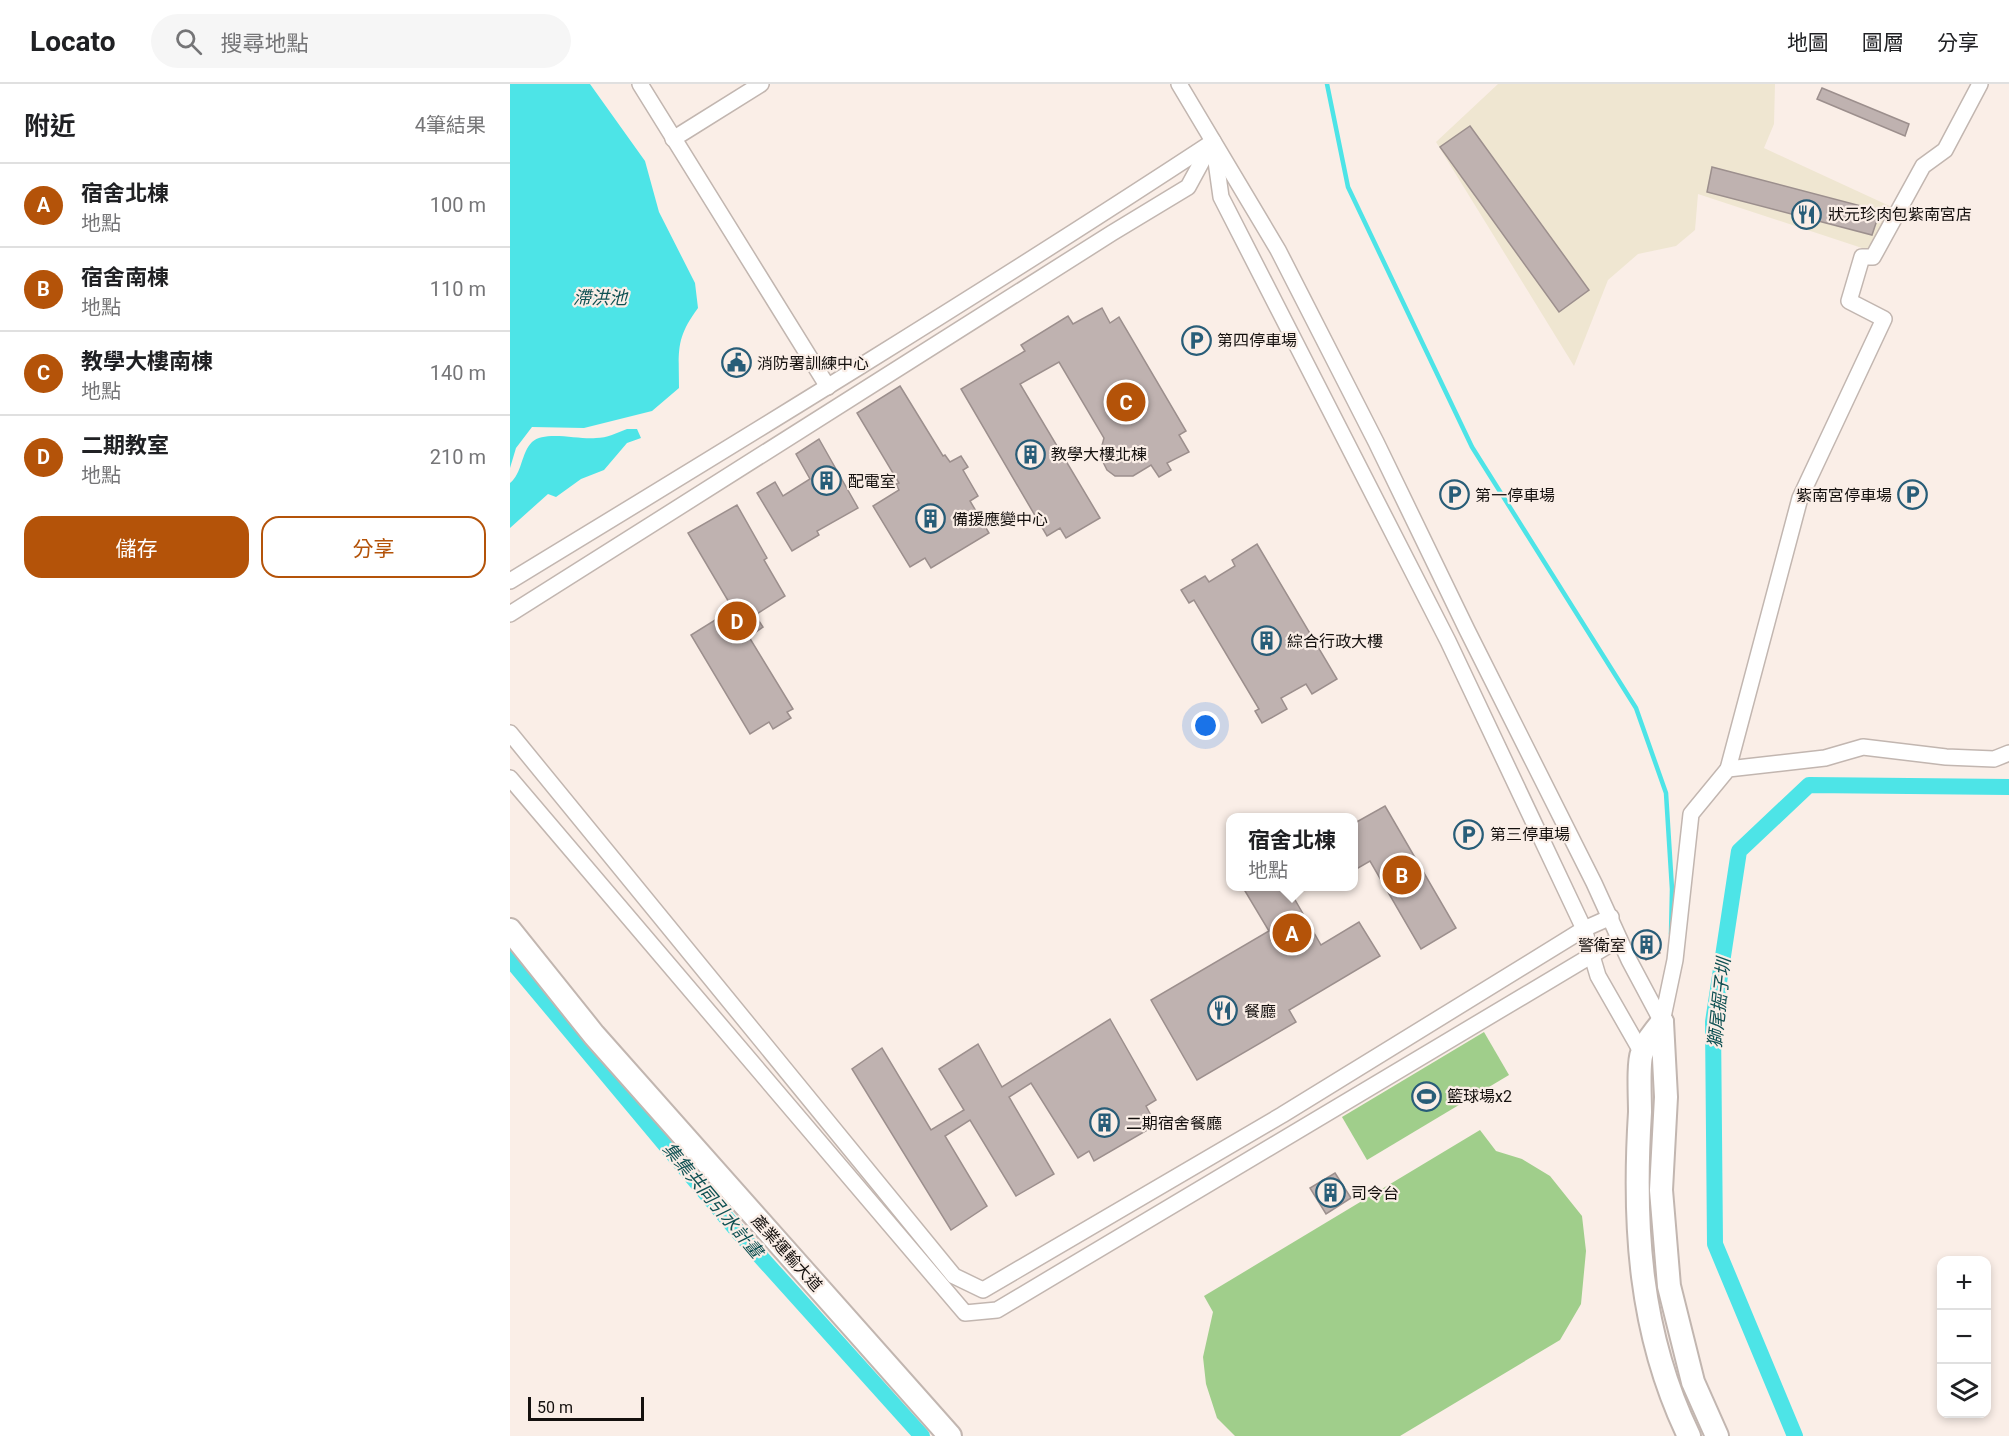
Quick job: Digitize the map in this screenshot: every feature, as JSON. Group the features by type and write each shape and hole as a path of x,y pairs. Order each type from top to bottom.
{"street":[{"path":"640,84 828,387"},
{"path":"673,139 761,84"},
{"path":"1179,84 1278,249 1376,442 1467,630 1611,917 1619,939 1662,1022"},
{"path":"1717,1436 1693,1382 1669,1286 1661,1190 1666,1097 1662,1022 1675,960 1691,814 1728,769 1800,498 1884,319 1849,301 1862,257 1873,257 1923,166 1945,150 1980,84"},
{"path":"510,581 828,387 1101,215 1213,141"},
{"path":"510,614 1188,187 1213,141"},
{"path":"1213,141 1221,197 1448,641 1584,929 1598,976 1642,1053"},
{"path":"512,739 954,1276 983,1290 1273,1120 1584,929 1611,917"},
{"path":"1728,769 1825,758 1863,747 1982,759 1994,759 2009,753"},
{"path":"510,778 965,1313 997,1310 1619,939"},
{"path":"629,919 646,900"},
{"name":"產業運輸大道","path":"510,930 594,1035 950,1436"},
{"path":"1662,1022 1642,1053 1636,1175 1640,1263 1651,1326 1667,1381 1689,1436"},
{"path":"737,1044 752,1029"}],"shaded area":[{"path":"1498,84 1775,84 1774,124 1764,148 1894,208 1868,250 1698,194 1695,230 1676,246 1638,254 1608,280 1574,366 1436,142"}],"green space":[{"name":"籃球場x2","path":"1484,1032 1509,1075 1367,1160 1342,1117"},
{"path":"1480,1130 1496,1151 1522,1159 1550,1176 1582,1216 1586,1251 1581,1304 1560,1340 1400,1436 1235,1436 1217,1418 1206,1384 1203,1357 1213,1312 1204,1296"}],"water":[{"name":"滯洪池","path":"510,84 590,84 645,161 659,212 695,283 698,308 682,337 679,355 679,388 652,411 584,428 532,427 516,448 510,468"},
{"path":"627,429 637,429 641,438 627,443 604,470 581,479 556,497 548,494 510,528 510,483 517,474 532,442 538,438 553,436 600,438"}],"building":[{"path":"1822,88 1909,124 1905,136 1817,99"},
{"path":"1470,126 1589,290 1559,312 1440,147"},
{"path":"1712,167 1880,211 1872,235 1707,192"},
{"path":"1102,308 1110,323 1119,317 1186,431 1179,435 1189,452 1167,463 1171,470 1159,477 1151,465 1133,476 1115,476 1107,470 1100,453 1104,438 1059,362 1020,384 1100,518 1066,538 1060,528 1047,536 961,389 1025,351 1021,345 1068,316 1073,324"},
{"name":"備援應變中心","path":"900,386 943,456 945,455 950,462 961,456 968,467 963,470 978,496 970,501 989,533 931,568 925,558 910,567 873,506 899,490 896,484 899,483 857,413"},
{"path":"819,439 858,508 817,531 819,535 792,551 757,493 775,482 783,496 810,479 796,454"},
{"path":"737,505 767,558 764,560 785,596 755,615 763,627 749,637 793,709 787,712 791,718 773,729 769,722 750,734 691,635 733,609 688,533"},
{"name":"綜合行政大樓","path":"1257,544 1337,679 1312,694 1306,684 1281,698 1287,709 1262,723 1255,711 1259,709 1194,600 1189,603 1181,590 1205,576 1209,582 1235,566 1232,560"},
{"path":"1385,806 1456,928 1421,949 1370,861 1358,868 1358,821"},
{"path":"1245,891 1290,891 1321,945 1359,922 1380,956 1289,1010 1296,1022 1197,1080 1151,1000 1269,931"},
{"name":"警衛室","path":"1648,930 1660,953 1646,960 1635,936"},
{"name":"二期宿舍餐廳","path":"1110,1019 1156,1100 1146,1106 1156,1125 1094,1161 1089,1151 1078,1158 1031,1083 1009,1097 1054,1174 1016,1196 970,1120 945,1136 987,1206 951,1230 852,1069 882,1048 931,1130 964,1110 939,1069 978,1044 1002,1087"},
{"name":"司令台","path":"1335,1173 1351,1198 1326,1214 1310,1188"}],"waterway":[{"path":"1327,84 1348,187 1472,447 1636,708 1666,793 1672,889 1671,934"},
{"name":"獅尾掘子圳","path":"1795,1436 1715,1244 1713,1022 1739,851 1809,785 2009,787"},
{"name":"集集共同引水計畫","path":"510,959 740,1234 922,1436"}],"place":[{"name":"狀元珍肉包紫南宮店","path":"1807,214"},
{"name":"第四停車場","path":"1196,340"},
{"name":"消防署訓練中心","path":"736,363"},
{"name":"教學大樓南棟","path":"1126,402"},
{"name":"教學大樓北棟","path":"1030,454"},
{"name":"配電室","path":"827,481"},
{"name":"第一停車場","path":"1454,495"},
{"name":"紫南宮停車場","path":"1913,495"},
{"name":"備援應變中心","path":"931,519"},
{"name":"二期教室","path":"737,621"},
{"name":"綜合行政大樓","path":"1266,641"},
{"name":"第三停車場","path":"1469,834"},
{"name":"宿舍南棟","path":"1402,875"},
{"name":"宿舍北棟","path":"1292,933"},
{"name":"警衛室","path":"1647,945"},
{"name":"餐廳","path":"1223,1011"},
{"name":"籃球場x2","path":"1426,1096"},
{"name":"二期宿舍餐廳","path":"1105,1123"},
{"name":"司令台","path":"1330,1193"}]}
